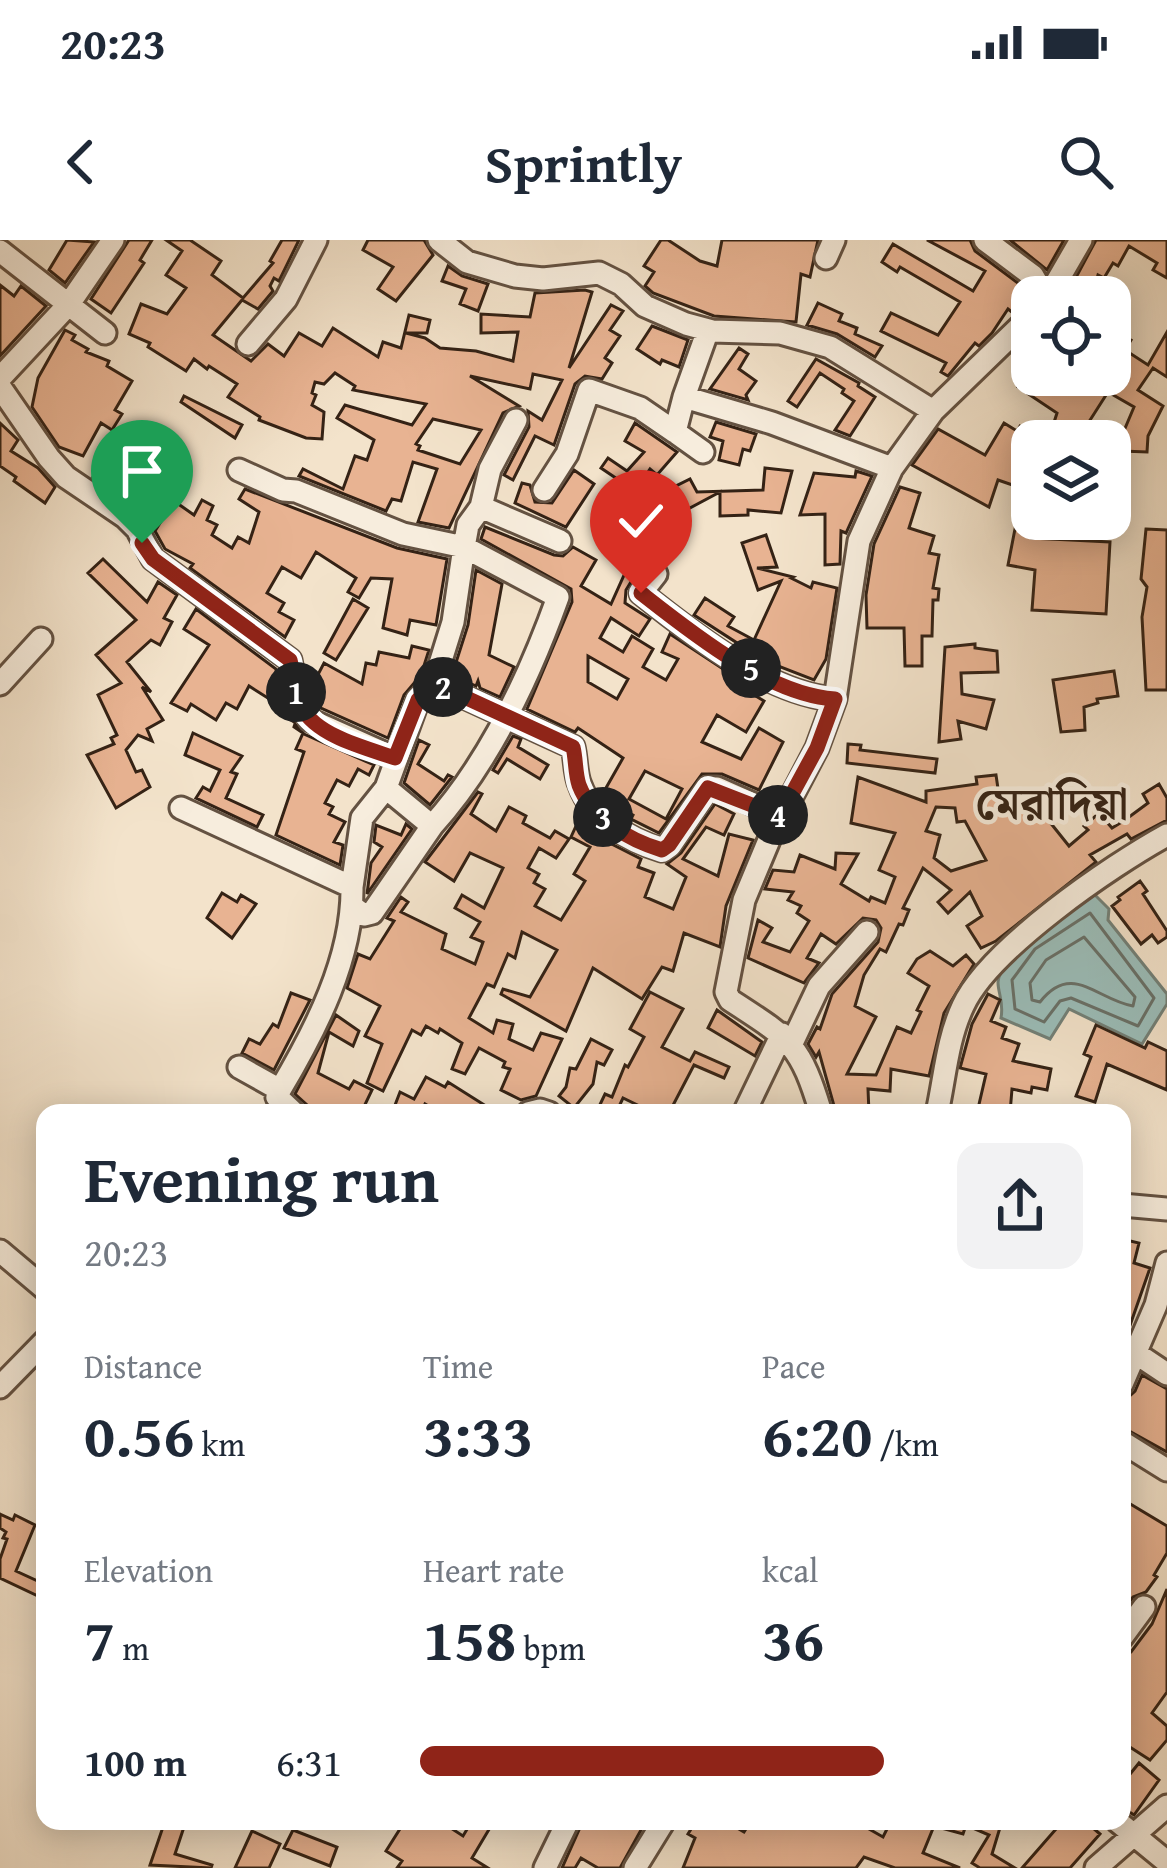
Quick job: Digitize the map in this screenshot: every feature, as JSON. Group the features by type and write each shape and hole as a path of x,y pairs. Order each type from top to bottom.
{"street":[{"path":"113,240 69,304 0,382 49,458 81,488 125,517 153,559 290,660 297,696 310,720 395,758"},
{"path":"248,344 286,298 316,240"},
{"path":"439,240 467,262 514,276 543,280 599,273 655,312 708,330 780,333 830,347 933,411"},
{"path":"985,240 1033,276"},
{"path":"1059,276 1081,240"},
{"path":"0,250 105,333"},
{"path":"675,432 708,330"},
{"path":"818,1104 808,1068 787,1038 730,1000 726,992 744,900 780,816 817,748 835,699 859,541 892,467 933,411 1011,335"},
{"path":"544,490 567,454 589,390 640,408 703,452"},
{"path":"684,397 892,467"},
{"path":"285,1104 278,1097 280,1090 309,1040 346,942 362,818 386,788 418,700 434,683 453,622 469,525 481,507 490,469 515,420"},
{"path":"181,808 352,897 364,915 372,913 432,826 479,769 529,671 558,597 464,547 383,526 239,470"},
{"path":"481,507 560,542"},
{"path":"656,574 641,593 699,637 808,698 835,699"},
{"path":"0,684 41,639"},
{"path":"434,683 573,747 578,782 586,799 624,835 646,845 662,850 669,845 708,788 780,816"},
{"path":"386,788 432,826"},
{"path":"939,1104 949,1045 964,1002 986,972 1078,896 1167,835"},
{"path":"749,1104 819,986 866,932"},
{"path":"239,1067 280,1090"},
{"path":"1131,1206 1167,1209"},
{"path":"0,1251 36,1281"},
{"path":"1167,1262 1162,1307 1134,1341 1167,1374"},
{"path":"0,1387 36,1350"},
{"path":"1131,1448 1167,1470"},
{"path":"1131,1625 1144,1607"},
{"path":"1131,1826 1167,1805"},
{"path":"545,1868 564,1830"},
{"path":"635,1868 658,1830"},
{"path":"1096,1868 1125,1830"},
{"path":"1127,1830 1167,1862"}],"water":[{"path":"1092,892 1109,909 1108,920 1167,994 1167,1004 1142,1044 1069,1009 1050,1039 1001,1018 998,982 1010,960"}],"building":[{"path":"67,240 94,242 65,283 49,270"},
{"path":"129,240 152,240 140,260 144,263 111,313 91,299"},
{"path":"166,240 190,240 221,261 212,275 243,298 273,263 282,240 299,240 279,281 274,278 273,291 258,309 242,300 213,335 251,361 268,344 284,356 299,333 322,346 333,328 378,357 383,342 401,348 409,315 430,320 427,333 406,333 440,348 513,361 518,332 481,333 481,314 530,317 535,293 592,292 569,368 611,305 623,311 610,330 620,336 605,358 612,363 602,379 585,376 575,384 554,445 535,436 513,480 504,475 529,427 528,411 542,420 562,380 533,374 530,389 470,376 519,406 503,413 449,528 418,522 437,469 413,462 401,501 392,499 386,511 299,476 303,469 343,489 355,456 367,460 374,440 337,418 345,405 412,425 426,404 353,390 355,386 335,373 324,384 315,382 312,393 316,395 312,405 324,412 322,439 306,438 259,420 228,397 237,384 209,366 194,359 186,371 148,347 150,343 129,334 141,304 167,314 186,288 166,275 182,251","holes":["433,419 481,430 460,464 418,450 416,444"]},
{"path":"368,240 424,240 433,255 396,301 378,289 393,267 363,250"},
{"path":"661,240 717,266 722,240 818,240 810,277 801,274 796,322 714,316 653,293 645,286 654,272 644,266"},
{"path":"927,240 970,240 975,251 1011,278 1011,311 1008,309 992,333 979,346 975,343 948,376 941,372 946,363 881,331 891,313 938,335 960,302 900,267 897,272 882,262 893,244 973,291 985,271"},
{"path":"1010,240 1064,240 1047,270"},
{"path":"1096,240 1167,240 1167,278 1153,270 1157,263 1129,246 1118,266 1113,263 1105,276 1077,276"},
{"path":"448,266 488,284 478,311 460,304 466,289 442,281"},
{"path":"0,285 14,296 21,286 46,306 0,356"},
{"path":"818,303 842,314 839,321 857,328 855,334 882,346 875,357 837,334 807,325"},
{"path":"652,326 688,340 679,367 662,360 660,364 637,349"},
{"path":"65,330 75,335 72,340 86,352 109,361 107,366 132,381 115,410 122,414 112,430 101,423 83,456 59,447 32,407 38,378"},
{"path":"1167,332 1167,377 1153,368 1138,390 1163,406 1148,436 1147,452 1131,451 1128,420 1134,407 1115,396 1131,396 1131,354 1148,365"},
{"path":"739,348 748,354 739,369 756,381 746,395 748,400 710,389"},
{"path":"816,359 875,397 850,436 835,430 854,401 820,373 797,407 788,401"},
{"path":"184,396 242,425 235,438 181,402"},
{"path":"1032,396 1105,396 1090,420 1055,420 1057,413"},
{"path":"716,422 756,434 750,451 743,449 739,465 719,460 723,441 710,437"},
{"path":"0,423 18,440 11,451 38,468 55,487 45,503 0,466"},
{"path":"635,423 677,452 657,475 650,469 635,491 601,468 608,458 627,471 644,452 625,441"},
{"path":"1004,423 1011,427 1011,484 998,480 989,507 912,465 938,429 985,455"},
{"path":"103,457 154,486 139,509 93,477"},
{"path":"765,468 792,471 781,513 748,510 748,515 720,516 720,492 688,509 676,486 690,479 697,492 763,490"},
{"path":"574,470 594,484 566,527 515,503 522,483 530,485 535,502 552,503"},
{"path":"856,471 872,476 846,533 841,531 840,564 825,565 825,514 800,515 814,473 855,477"},
{"path":"900,487 920,493 909,528 934,536 929,553 939,555 933,588 939,589 938,600 933,600 932,636 922,636 922,666 905,666 904,628 867,628 866,595 874,544"},
{"path":"245,489 397,548 447,559 436,625 410,620 407,635 383,628 392,579 371,578 359,598 348,592 356,578 316,552 301,578 282,567 267,593 284,603 279,612 294,620 285,637 190,568 193,564 165,549 155,531 174,501 194,515 202,500 213,506 207,520 217,525 212,535 232,548 238,537 249,543 259,512 239,499"},
{"path":"621,514 646,526 651,515 680,528 667,555 628,536 623,548 609,541"},
{"path":"485,527 554,555 563,556 573,547 596,560 581,586 611,604 625,573 634,577 625,603 650,619 639,636 611,618 600,638 623,652 632,636 653,649 643,667 666,680 678,659 662,652 670,634 749,686 746,690 764,701 746,732 717,715 702,742 741,759 759,728 783,742 759,790 722,774 702,774 659,833 605,799 602,795 623,758 578,728 575,732 527,709 572,602 571,589 481,539","holes":["588,656 628,679 617,699 588,682","645,771 682,789 666,819 629,799"]},
{"path":"1146,529 1167,530 1167,690 1146,690 1142,617 1147,587 1141,579"},
{"path":"766,535 777,567 757,568 793,577 811,588 813,582 837,588 826,659 814,680 765,661 694,615 705,598 734,617 728,626 754,640 781,581 758,590 742,543"},
{"path":"1013,540 1110,542 1106,614 1032,610 1035,570 1008,565"},
{"path":"103,559 147,602 158,582 177,595 164,618 172,622 160,645 151,640 127,662 151,692 142,687 163,720 147,729 152,741 138,735 126,750 150,787 116,808 87,755 114,744 111,738 117,735 98,695 121,683 96,655 136,620 88,573"},
{"path":"476,570 502,584 489,655 514,667 500,697 480,688 478,681 476,686 452,675 468,625"},
{"path":"353,599 368,608 336,660 324,653"},
{"path":"196,609 276,669 278,692 294,722 275,710 279,705 249,686 237,709 226,703 216,720 191,704 187,711 171,703 209,645 184,629"},
{"path":"975,644 975,648 997,651 998,672 961,673 962,694 994,700 986,729 958,721 961,739 939,742 945,647"},
{"path":"412,646 429,650 421,675 404,695 388,738 321,708 311,688 324,663 362,684 366,663 376,665 379,652 409,658"},
{"path":"1114,671 1118,696 1097,699 1098,703 1084,707 1085,730 1061,732 1053,680"},
{"path":"295,724 304,734 374,765 369,775 358,769 349,786 337,780 325,803 333,807 329,814 345,822 334,842 343,845 340,865 276,835 304,752 296,749 303,733"},
{"path":"193,733 242,756 231,772 237,774 226,798 263,815 257,827 196,798 203,787 210,791 220,770 185,755"},
{"path":"513,736 521,739 518,747 548,765 540,779 507,759 498,773 493,770"},
{"path":"419,740 429,745 418,764 444,781 452,777 430,805 404,783"},
{"path":"848,744 861,745 860,750 937,759 935,773 847,763"},
{"path":"996,775 1001,809 1035,793 1045,816 1069,846 1099,813 1112,828 1125,820 1148,803 1143,794 1159,784 1167,798 1167,820 1131,839 1127,834 1090,855 1096,862 981,948 967,926 982,916 970,892 948,913 938,902 951,890 923,868 903,908 909,910 903,925 899,924 886,952 880,949 864,975 855,1006 876,1017 847,1074 876,1075 897,1027 911,1033 929,986 908,973 917,959 930,951 953,966 966,955 974,964 944,1013 929,1076 891,1069 890,1091 868,1089 869,1104 833,1104 819,1052 816,1057 808,1044 820,1029 832,994 878,942 881,928 876,920 863,918 836,944 821,934 807,958 819,963 804,983 748,958 758,920 772,928 763,942 790,952 809,921 797,913 801,906 788,900 793,892 765,889 773,870 794,872 800,855 835,869 836,853 858,854 841,884 869,901 871,897 885,903 895,877 879,870 895,833 851,823 858,777 926,802 926,791 977,784 976,777","holes":["936,807 955,808 957,822 965,821 986,860 951,871 934,858 940,835 926,831"]},
{"path":"478,792 482,794 471,814 496,831 509,807 526,816 523,823 550,838 555,831 569,839 556,858 539,848 528,868 539,874 534,883 545,889 535,906 561,920 585,881 574,874 590,847 571,837 576,826 641,859 638,867 654,873 645,897 673,909 686,877 667,864 681,853 715,804 734,814 724,835 706,827 683,859 718,876 729,834 753,840 726,906 720,947 684,933 673,971 662,967 642,999 593,968 566,1031 501,994 503,989 530,997 557,950 522,932 515,958 508,954 494,987 487,984 469,1018 493,1033 497,1020 513,1024 509,1039 533,1050 541,1033 562,1039 536,1096 521,1100 501,1090 510,1069 479,1048 465,1074 452,1069 462,1043 426,1026 421,1035 412,1030 383,1091 367,1083 382,1044 365,1036 380,1006 347,988 358,954 370,959 394,921 387,918 401,897 408,902 401,912 446,934 442,949 475,964 483,942 471,937 480,922 455,908 462,895 484,908 503,868 470,853 454,881 425,862"},
{"path":"406,824 412,829 367,894 371,863 382,847 374,842 376,825 401,835"},
{"path":"1140,881 1167,931 1158,943 1152,935 1141,944 1112,906"},
{"path":"222,893 237,902 241,895 256,904 232,938 207,918"},
{"path":"650,992 683,1009 662,1047 690,1061 695,1052 729,1067 724,1078 694,1065 674,1104 635,1104 623,1098 620,1104 600,1104 605,1094 612,1097 644,1037 630,1029"},
{"path":"291,993 310,1000 274,1070 242,1053 249,1039 260,1044 273,1024 278,1027"},
{"path":"988,994 1000,1000 991,1021 1006,1027 1002,1038 1019,1044 1013,1061 1051,1069 1047,1090 1012,1089 1011,1104 979,1104 986,1074 960,1068 972,1024"},
{"path":"717,1010 762,1042 755,1056 708,1028"},
{"path":"336,1015 359,1031 353,1046 329,1032 318,1073 349,1089 354,1081 372,1090 365,1104 306,1104 295,1094"},
{"path":"1096,1025 1145,1048 1148,1042 1167,1051 1167,1090 1107,1064 1095,1102 1076,1096 1091,1057 1084,1054"},
{"path":"591,1039 612,1050 604,1065 597,1062 593,1084 577,1104 569,1104 559,1096 570,1068 576,1069"},
{"path":"426,1077 445,1087 448,1082 483,1104 395,1104 400,1092 414,1099"},
{"path":"1131,1241 1139,1243 1134,1263 1150,1268 1131,1323"},
{"path":"1142,1375 1167,1389 1167,1452 1131,1432 1131,1395"},
{"path":"1131,1504 1167,1526 1167,1553 1157,1577 1146,1592 1133,1597"},
{"path":"0,1514 35,1525 16,1571 36,1580 36,1595 0,1578 7,1539 0,1528"},
{"path":"1167,1589 1167,1692 1152,1713 1167,1726 1167,1740 1150,1760 1131,1748 1131,1652 1152,1624"},
{"path":"1139,1763 1159,1780 1134,1815 1131,1813 1131,1773"},
{"path":"162,1830 183,1830 175,1854 212,1865 211,1868 150,1865"},
{"path":"293,1830 337,1847 330,1866 284,1848"},
{"path":"399,1830 454,1830 463,1836 467,1830 489,1830 472,1858 488,1868 397,1868 402,1861 386,1851"},
{"path":"579,1830 641,1830 620,1868 598,1868 581,1858 575,1868 562,1868"},
{"path":"690,1830 871,1830 883,1837 886,1830 932,1830 923,1853 960,1868 895,1868 864,1857 856,1868 683,1868 695,1838 688,1834"},
{"path":"978,1830 999,1830 992,1854 1015,1868 980,1868 972,1863 989,1835"},
{"path":"1055,1830 1100,1834 1070,1868 1022,1868"},
{"path":"252,1831 280,1844 269,1868 235,1868"}],"district":[{"name":"মেরাদিয়া","path":"1052,803"}],"route":[{"path":"142,543 153,559 290,660 297,696 310,720 360,745 395,758 418,700 434,683 573,747 578,782 586,799 624,835 646,845 662,850 669,845 708,788 780,816 817,748 835,699 808,698 726,655 641,593"}]}
